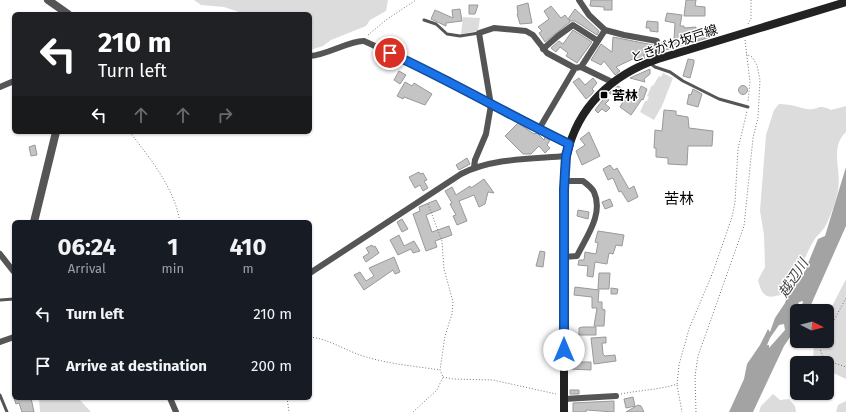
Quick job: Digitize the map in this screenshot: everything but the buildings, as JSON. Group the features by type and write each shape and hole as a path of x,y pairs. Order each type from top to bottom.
{"main road":[{"name":"ときがわ坂戸線","path":"564,412 564,181 566,156 569,144 585,114 601,92 612,82 636,67 658,58 846,2"}],"street":[{"path":"48,0 65,12"},
{"path":"579,0 589,15 605,30 657,41 658,58"},
{"path":"543,49 573,25 598,41"},
{"path":"474,168 475,160 486,134 491,105 480,33 494,28 526,31 533,35 547,53 612,82"},
{"path":"539,129 578,67 605,30"},
{"path":"312,56 361,41 449,80 491,105 569,144"},
{"path":"0,87 12,82"},
{"path":"34,220 56,134"},
{"path":"312,272 461,174 474,168 502,162 566,156"},
{"path":"564,181 583,181 594,191 597,208 596,218 577,256 564,257"},
{"path":"0,254 12,269"},
{"path":"0,342 12,338"},
{"path":"564,398 616,396"},
{"path":"171,400 176,412"}],"lane":[{"path":"424,20 436,24 447,34 460,36 480,33"},
{"path":"648,62 719,99 748,107"},
{"path":"0,300 12,299"},
{"path":"0,395 6,412"}],"path":[{"path":"361,41 386,20 416,0"},
{"path":"682,412 677,384 679,365 689,329 713,272 732,217 735,202 738,149 748,107 750,82 743,33 751,19 751,0"},
{"path":"696,412 694,376 698,356 739,242 747,205 748,172 753,138 758,118 760,80 757,65 752,57 746,54"},
{"path":"131,134 156,167 169,188 180,220"},
{"path":"413,412 437,390 443,377 440,370 445,336 452,314 453,302 444,269 442,241 425,198"},
{"path":"834,319 846,298"},
{"path":"312,336 322,338 348,350 381,361 440,370"},
{"path":"820,348 823,357 828,362 846,367"},
{"path":"443,377 453,379 494,380 564,398"},
{"path":"616,396 642,390 667,388 677,384"},
{"path":"287,400 289,412"}],"shaded area":[{"path":"194,0 388,0 386,11 370,20 366,26 331,40 323,46 312,49 312,12 239,12 224,7 201,5"},
{"path":"463,17 480,18 478,31 461,34"},
{"path":"663,73 673,78 662,106 654,120 640,112 645,101 647,101 649,97 647,96 652,85 653,86 659,76 661,77"},
{"path":"779,104 807,109 823,107 831,110 846,106 846,132 838,145 838,190 828,221 814,240 796,274 786,282 782,294 772,297 763,293 758,280 765,267 764,235 760,211 766,135 774,110"},
{"path":"846,167 846,226 811,304 802,304 803,301 799,302 798,304 790,304 790,337 784,346 753,412 729,412 744,379 747,364 760,345 768,329 770,332 775,318 785,303 792,282 804,273 818,239 825,236","holes":["784,324 785,330 769,348 769,345 767,345 770,338 779,325"]},
{"path":"846,279 846,379 834,373 834,356 813,356 814,348 834,348 833,304"},
{"path":"773,394 780,400 789,399 795,406 796,412 759,412 761,406"},
{"path":"39,400 80,400 91,412 40,412"},
{"path":"846,401 846,412 836,412 838,405"}],"place":[{"name":"苦林","path":"604,95"}],"district":[{"name":"苦林","path":"679,199"}],"route":[{"path":"390,53 449,80 491,105 569,144 566,156 564,189 564,350"}],"water label":[{"name":"越辺川","path":"793,278"}]}
